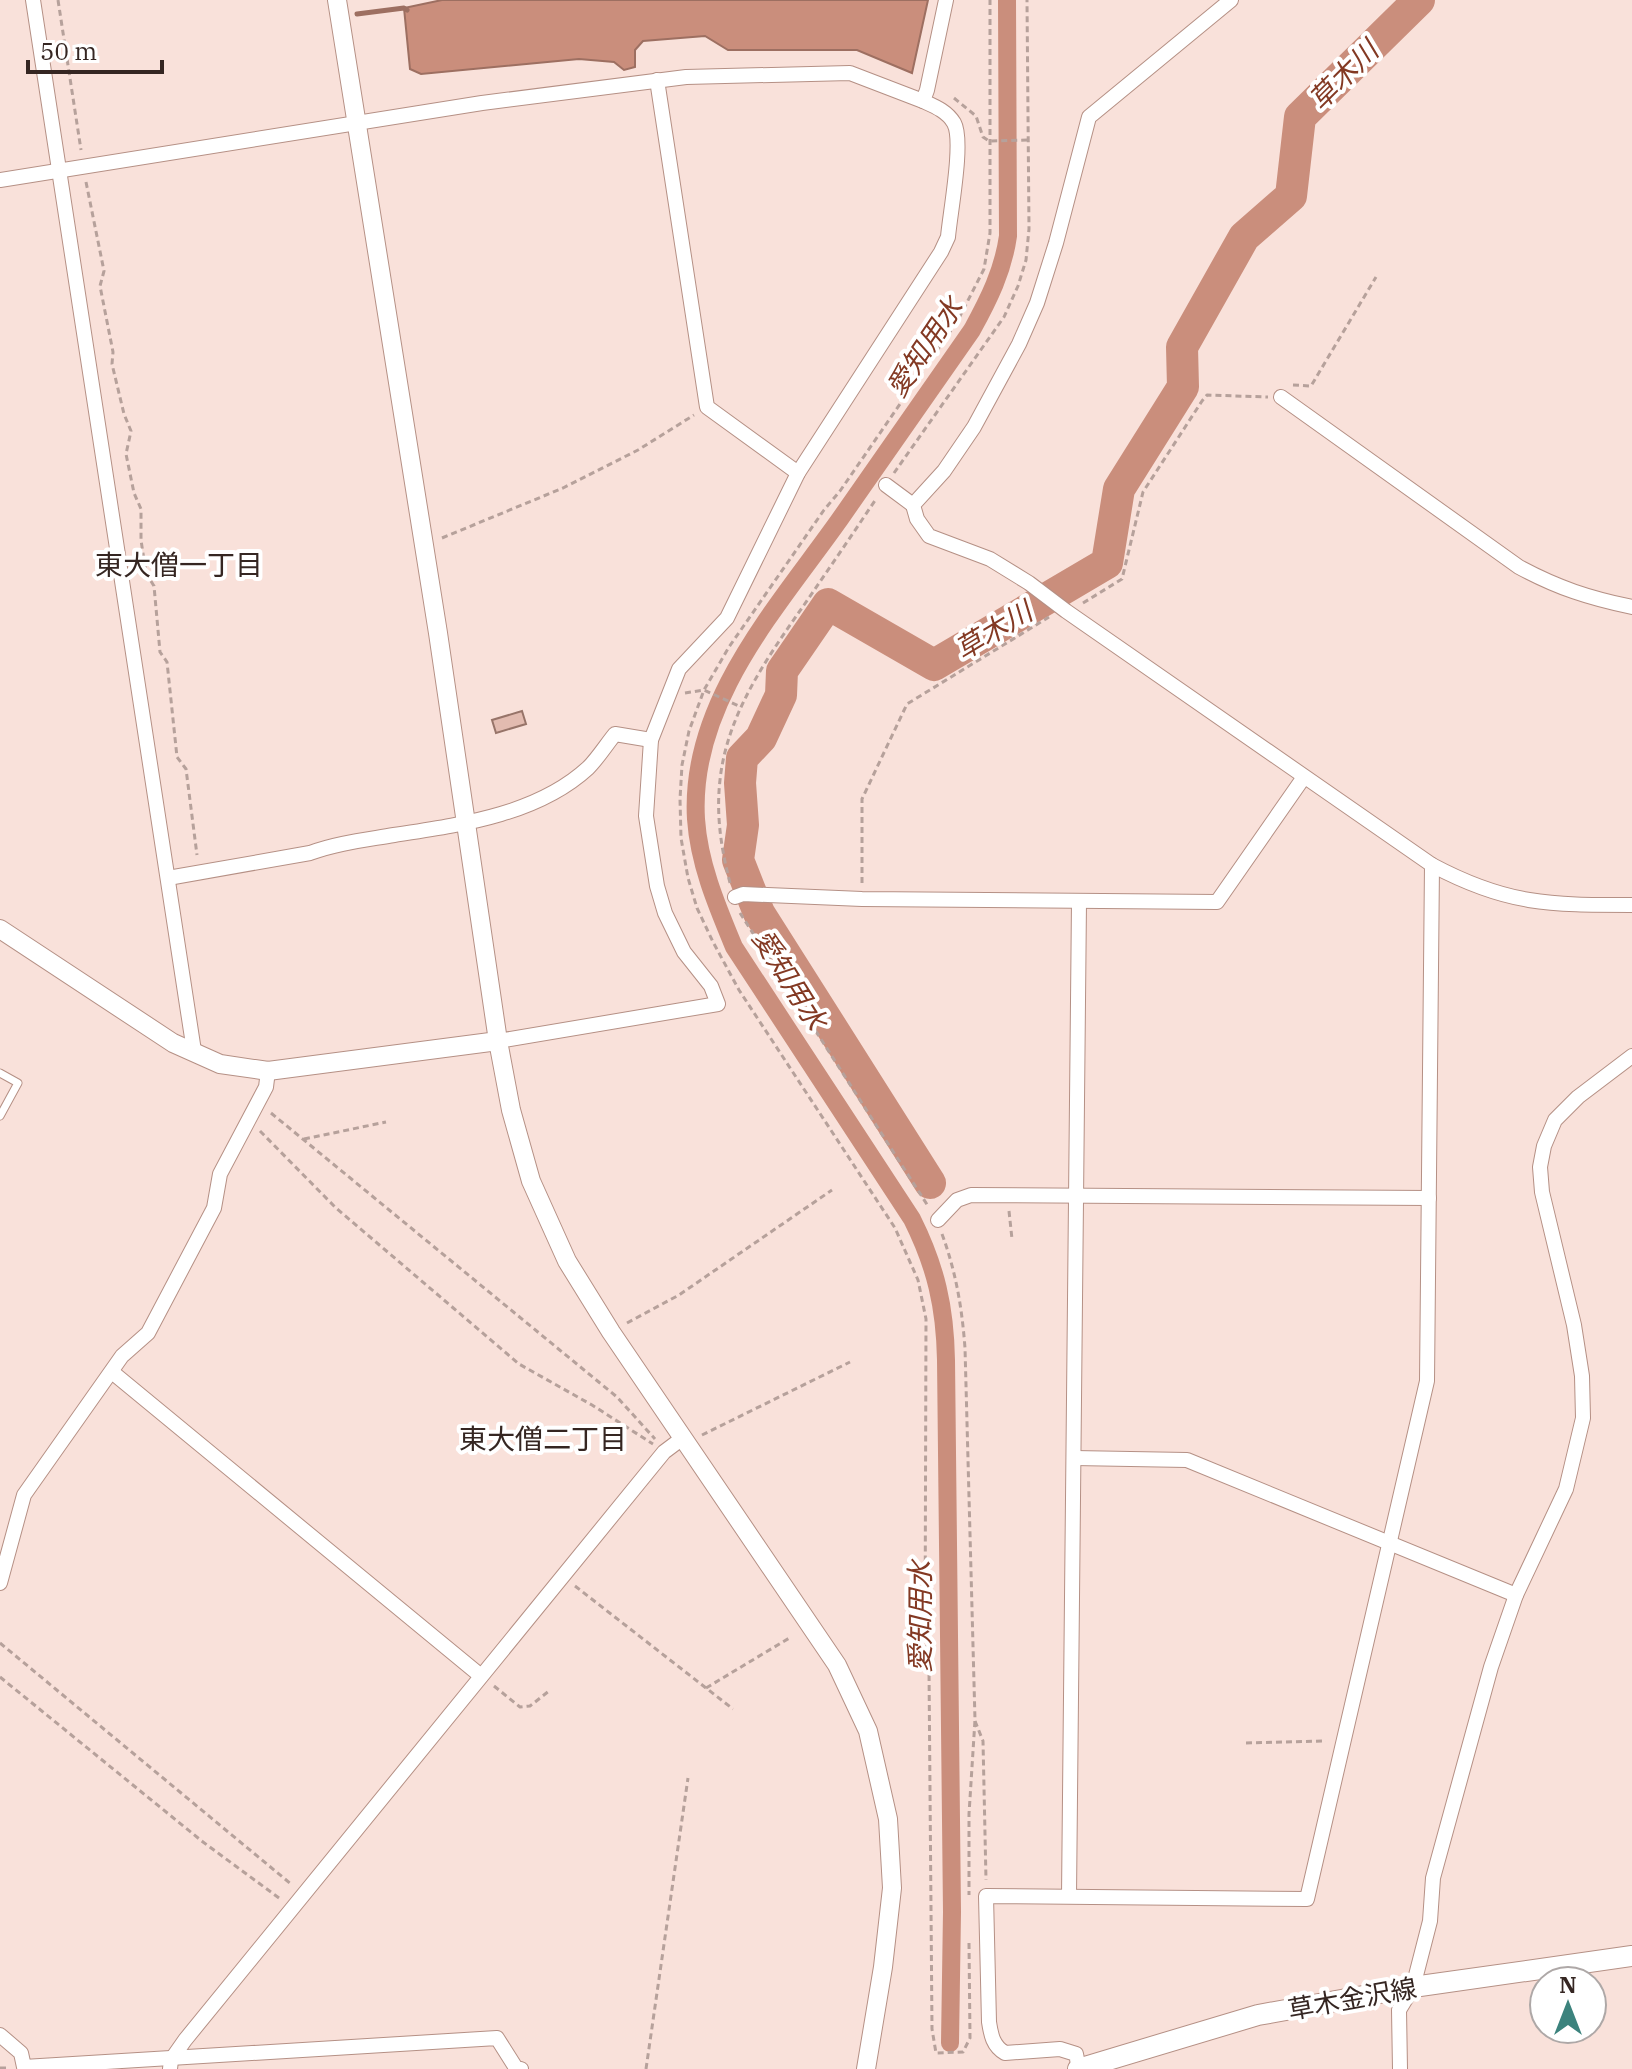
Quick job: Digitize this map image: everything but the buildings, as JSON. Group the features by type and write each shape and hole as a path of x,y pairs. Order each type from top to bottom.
{"main road":[{"name":"草木金沢線","path":"1079,2069 1258,2015 1413,1987 1632,1956"}],"street":[{"path":"33,0 194,1051"},
{"path":"337,0 467,822 498,1041 521,1145 545,1216 567,1261 611,1332 837,1665 868,1731 888,1819 892,1888 866,2069"},
{"path":"923,101 946,0"},
{"path":"913,505 959,449 1019,344 1037,303 1056,243 1089,117 1231,0"},
{"path":"0,180 357,123 686,77 850,73 944,111 954,124 959,141 948,237 941,252 798,473 727,618 679,669 651,740 646,816 657,886 665,913 684,952 711,986 718,1004 498,1041 268,1071 220,1064 173,1043 0,929"},
{"path":"657,80 707,407 798,473"},
{"path":"1281,397 1519,567 1554,586 1588,598 1632,607"},
{"path":"886,485 913,505 917,519 929,536 990,559 1029,583 1432,865 1479,889 1530,902 1632,905"},
{"path":"168,878 495,816 569,783 590,766 615,734 651,740"},
{"path":"735,897 743,894 862,899 1217,902 1304,777"},
{"path":"1079,2069 1076,2054 1060,2049 1005,2053 998,2049 992,2039 986,1896 1307,1899 1427,1381 1432,865"},
{"path":"1069,1896 1079,902"},
{"path":"1400,2069 1399,2010 1413,1987 1430,1921 1433,1878 1491,1667 1516,1595 1566,1489 1583,1418 1582,1376 1574,1325 1542,1192 1540,1167 1544,1146 1555,1120 1578,1097 1632,1056"},
{"path":"0,1583 24,1495 122,1356 148,1333 214,1208 220,1174 266,1087 268,1071"},
{"path":"938,1220 957,1200 971,1195 1429,1198"},
{"path":"112,1372 481,1675"},
{"path":"171,2064 303,1894 664,1452 686,1441"},
{"path":"1074,1458 1187,1460 1516,1595"},
{"path":"0,2035 21,2053 24,2067 171,2064 197,2055 497,2038 516,2068 521,2069"}],"lane":[{"path":"0,1073 18,1083 0,1116"}],"path":[{"path":"58,0 64,50 104,271 100,286 113,352 112,364 131,431 126,454 134,493 141,509 146,573 154,586 160,652 167,662 177,757 186,769 199,872"},
{"path":"969,1942 970,2038 963,2052 936,2053 932,2029 929,1669 925,1652 926,1319 918,1280 895,1228 739,990 697,908 681,838 680,799 689,731 704,690 729,647 950,332 984,269 990,249 990,0"},
{"path":"969,1894 969,1814 975,1720 965,1348 961,1300 953,1262 938,1220 757,942 735,897 720,835 718,807 726,746 741,707 769,656 1004,317 1018,286 1026,260 1029,229 1027,0"},
{"path":"989,141 1028,140"},
{"path":"862,899 862,799 907,704 1115,586 1122,579 1143,492 1207,395 1281,397 1296,384 1311,386 1376,277"},
{"path":"423,544 563,488 638,450 707,407"},
{"path":"704,690 741,707"},
{"path":"247,1122 259,1129 336,1208 519,1364 592,1405 656,1447 654,1437 617,1397 257,1104"},
{"path":"304,1140 306,1137 386,1122"},
{"path":"611,1332 679,1295 832,1190"},
{"path":"1009,1196 1012,1239"},
{"path":"686,1441 850,1362"},
{"path":"562,1576 733,1709"},
{"path":"706,1688 791,1637"},
{"path":"0,1643 303,1894"},
{"path":"481,1675 520,1707 530,1706 549,1691"},
{"path":"0,1677 203,1842 292,1908"},
{"path":"975,1720 983,1741 986,1896"},
{"path":"1246,1743 1330,1741 1342,1744"},
{"path":"646,2069 688,1778"}],"shaded area":[{"path":"442,0 928,0 912,73 857,50 728,50 705,36 643,41 635,50 635,67 624,70 614,62 579,59 421,74 410,69 404,8"}],"waterway":[{"name":"愛知用水","path":"950,2043 952,1912 946,1360 938,1288 912,1219 734,947 705,868 696,819 698,776 707,736 722,697 742,659 972,330 999,273 1008,236 1007,0"},
{"name":"草木川","path":"930,1183 759,913 738,860 743,825 742,758 761,738 781,695 782,671 828,604 934,665 1107,563 1119,489 1183,387 1182,347 1244,237 1291,196 1300,117 1419,0"},
{"path":"357,14 407,10"}],"district":[{"name":"東大僧一丁目","path":"179,564"},
{"name":"東大僧二丁目","path":"543,1438"}]}
